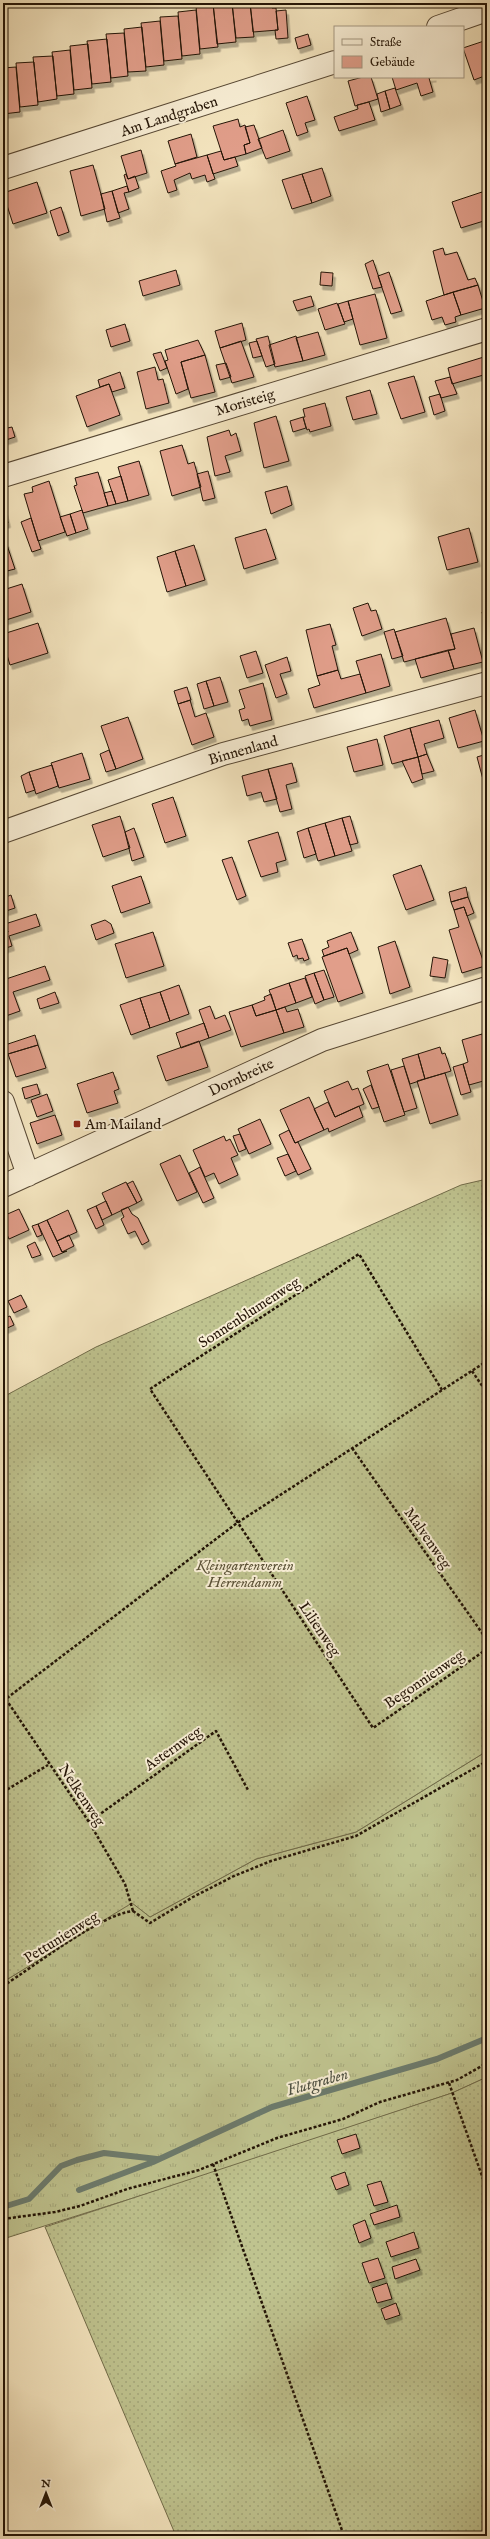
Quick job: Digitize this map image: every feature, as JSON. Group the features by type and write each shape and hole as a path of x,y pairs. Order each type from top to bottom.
{"street":[{"path":"441,26 487,10"},
{"name":"Am Landgraben","path":"3,168 334,62"},
{"name":"Moristeig","path":"3,476 487,329"},
{"name":"Binnenland","path":"3,832 224,754 487,683"},
{"name":"Dornbreite","path":"3,1186 322,1040 487,988"},
{"path":"3,1102 28,1175"}],"path":[{"name":"Sonnenblumenweg","path":"237,1523 150,1389 170,1376 360,1254 442,1390"},
{"path":"4,1700 237,1523 487,1361"},
{"path":"472,1371 487,1392"},
{"name":"Malvenweg","path":"352,1448 487,1640"},
{"name":"Lilienweg","path":"237,1523 373,1728"},
{"name":"Begonnienweg","path":"373,1728 487,1649"},
{"name":"Nelkenweg","path":"3,1695 4,1700 88,1822 125,1884 133,1911"},
{"name":"Asternweg","path":"88,1822 216,1731 248,1790"},
{"path":"133,1911 150,1923 193,1897 234,1876 271,1861 356,1836 487,1761"},
{"path":"3,1792 48,1765"},
{"name":"Pettunienweg","path":"3,1986 85,1932 123,1912 133,1911"},
{"path":"3,2218 55,2212 80,2206 127,2189 199,2170 277,2138 343,2119 380,2102 449,2083 487,2063"},
{"path":"449,2083 487,2190"},
{"path":"213,2164 344,2536"}],"green space":[{"name":"Kleingartenverein Herrendamm","path":"487,1179 487,1751 356,1832 256,1859 150,1917 132,1903 3,1982 3,1397 96,1347 461,1185"},
{"path":"487,1751 487,2077 452,2093 216,2172 3,2239 3,1982 132,1902 150,1917 256,1859 356,1832"},
{"path":"487,2077 487,2536 176,2536 45,2227 452,2093"}],"building":[{"path":"213,3 232,3 236,42 217,44"},
{"path":"232,3 250,3 254,37 236,38"},
{"path":"250,3 271,3 272,8 276,8 278,30 253,32"},
{"path":"213,4 218,47 200,49 196,6"},
{"path":"196,10 200,54 182,56 178,12"},
{"path":"286,10 288,38 276,39 275,30 278,30 276,11"},
{"path":"178,16 182,59 164,61 160,17"},
{"path":"160,21 164,65 146,67 141,23"},
{"path":"142,27 146,71 128,72 124,29"},
{"path":"124,33 128,76 111,78 106,34"},
{"path":"308,34 311,45 298,49 295,38"},
{"path":"107,39 111,82 92,84 87,41"},
{"path":"487,40 487,75 474,80 464,48"},
{"path":"88,44 92,88 74,90 70,46"},
{"path":"70,50 74,94 57,96 52,52"},
{"path":"53,56 57,99 38,102 33,57"},
{"path":"34,62 38,105 20,107 16,63"},
{"path":"16,67 20,112 3,114 3,68"},
{"path":"359,78 371,78 378,99 355,106 348,81"},
{"path":"392,78 429,78 433,92 421,96 417,83 396,90"},
{"path":"395,88 401,105 390,109 385,91"},
{"path":"385,91 390,109 381,112 377,94"},
{"path":"307,96 315,120 305,123 308,132 297,136 286,103"},
{"path":"369,102 375,120 339,131 334,117 358,109 357,105"},
{"path":"238,119 240,127 245,125 250,143 244,145 246,154 224,160 213,126"},
{"path":"254,125 262,148 246,154 244,145 250,143 245,127"},
{"path":"283,130 290,151 266,159 258,139"},
{"path":"191,134 197,157 175,164 168,141"},
{"path":"141,150 147,173 128,179 121,156"},
{"path":"221,151 224,160 235,157 238,166 213,174 207,155"},
{"path":"207,155 215,179 207,182 205,175 192,179 190,173 174,180 177,190 168,193 161,171 176,166 175,164"},
{"path":"93,165 105,209 81,216 70,171"},
{"path":"322,168 331,196 312,203 302,174"},
{"path":"126,174 128,179 135,176 139,188 129,192 124,175"},
{"path":"302,174 312,203 292,209 282,180"},
{"path":"37,182 47,213 13,224 3,193"},
{"path":"127,186 129,192 124,193 129,209 118,213 112,191"},
{"path":"112,191 120,218 107,222 101,194"},
{"path":"482,192 487,207 487,220 461,228 452,202"},
{"path":"61,207 69,232 58,236 50,211"},
{"path":"443,248 445,255 457,252 468,280 475,278 478,285 444,295 433,251"},
{"path":"373,260 382,287 373,289 365,264"},
{"path":"176,270 180,285 143,296 139,281"},
{"path":"321,272 333,273 332,286 320,285"},
{"path":"389,272 402,311 391,314 378,276"},
{"path":"478,285 485,308 461,315 453,292"},
{"path":"453,292 461,315 455,317 456,322 445,325 442,317 432,320 426,301"},
{"path":"375,294 387,338 360,345 348,301"},
{"path":"311,296 314,306 297,311 293,301"},
{"path":"348,301 353,319 344,322 338,304"},
{"path":"337,303 345,324 325,330 318,309"},
{"path":"242,323 246,340 220,348 215,331"},
{"path":"125,324 130,341 111,347 106,330"},
{"path":"318,332 325,355 303,361 296,338"},
{"path":"268,336 275,364 266,367 256,339"},
{"path":"296,336 303,361 275,367 269,345"},
{"path":"198,340 205,355 181,362 188,389 176,394 165,361 168,360 165,350"},
{"path":"241,341 254,377 232,383 220,348"},
{"path":"257,341 262,356 253,358 249,343"},
{"path":"161,352 167,368 160,371 153,354"},
{"path":"205,355 215,392 191,398 181,362"},
{"path":"487,356 487,374 452,384 448,368"},
{"path":"226,363 231,377 220,380 216,365"},
{"path":"155,367 158,380 163,379 169,403 146,409 137,372"},
{"path":"120,372 125,388 112,392 109,384 100,387 98,380"},
{"path":"414,376 425,412 401,419 388,383"},
{"path":"450,377 457,394 441,398 435,381"},
{"path":"109,384 120,415 87,427 76,396"},
{"path":"370,390 377,414 353,420 346,397"},
{"path":"440,394 445,411 434,415 429,397"},
{"path":"325,403 331,426 310,432 309,429 307,430 303,417 305,417 303,409"},
{"path":"276,416 289,461 264,468 254,423"},
{"path":"303,417 306,428 293,432 290,421"},
{"path":"12,427 15,437 3,441 3,429"},
{"path":"229,430 231,436 236,433 241,451 225,456 230,472 215,476 207,437"},
{"path":"182,445 188,464 194,462 201,487 172,496 160,451"},
{"path":"139,461 149,495 128,501 118,467"},
{"path":"208,471 215,498 203,501 197,474"},
{"path":"98,472 108,506 83,513 74,486 77,485 75,478"},
{"path":"121,476 128,501 116,504 108,480"},
{"path":"49,481 65,532 38,541 24,494 33,492 32,487"},
{"path":"287,486 292,505 271,514 265,492"},
{"path":"112,491 116,504 108,506 104,493"},
{"path":"3,504 8,523 3,524"},
{"path":"82,510 88,529 76,533 70,514"},
{"path":"70,514 76,533 67,536 60,517"},
{"path":"31,518 41,549 32,552 21,522"},
{"path":"469,528 478,562 447,570 438,537"},
{"path":"266,529 276,559 244,569 235,538"},
{"path":"6,542 15,569 3,572 3,543"},
{"path":"194,545 205,580 186,586 175,551"},
{"path":"175,551 186,586 167,592 157,557"},
{"path":"22,584 31,612 3,621 3,590"},
{"path":"368,603 371,611 376,610 382,629 362,636 353,608"},
{"path":"487,611 487,631 482,612"},
{"path":"446,618 455,649 404,662 395,632"},
{"path":"38,623 48,653 10,665 3,642 3,634"},
{"path":"330,624 336,645 332,646 338,670 317,676 306,630"},
{"path":"474,628 483,662 454,669 448,650 455,649 451,634"},
{"path":"394,629 403,656 392,659 384,632"},
{"path":"448,650 454,669 421,678 415,659"},
{"path":"256,651 263,673 247,678 240,656"},
{"path":"381,654 390,686 366,693 356,661"},
{"path":"287,657 291,671 280,674 287,694 276,698 265,665"},
{"path":"338,670 341,679 360,674 366,693 314,708 308,689 320,685 317,676"},
{"path":"220,677 228,702 214,706 206,681"},
{"path":"206,681 214,706 204,709 197,684"},
{"path":"263,683 272,720 250,726 248,719 242,721 239,710 245,708 239,690"},
{"path":"187,687 191,700 178,704 174,691"},
{"path":"190,700 195,717 206,713 214,737 192,745 178,704"},
{"path":"475,710 484,741 458,748 449,718"},
{"path":"128,717 143,759 116,769 101,726"},
{"path":"439,720 444,738 424,744 427,754 418,757 410,728"},
{"path":"410,728 418,757 392,764 384,736"},
{"path":"377,739 383,765 354,772 347,747"},
{"path":"109,750 116,769 106,772 100,754"},
{"path":"82,753 90,779 59,788 51,763"},
{"path":"427,754 434,771 422,774 418,757"},
{"path":"487,754 487,787 485,787 477,757"},
{"path":"418,757 423,779 412,783 402,761"},
{"path":"292,763 297,782 286,785 292,809 280,812 268,769"},
{"path":"52,765 58,786 36,794 29,772"},
{"path":"268,769 277,799 264,802 261,792 247,796 242,776"},
{"path":"29,772 35,790 26,793 21,776"},
{"path":"173,797 186,836 165,843 152,804"},
{"path":"120,816 130,848 103,857 92,825"},
{"path":"350,816 358,843 350,845 342,818"},
{"path":"342,818 352,851 335,856 325,823"},
{"path":"325,823 335,856 318,861 308,828"},
{"path":"134,828 144,857 132,861 125,832"},
{"path":"308,828 316,854 304,858 297,832"},
{"path":"278,832 286,860 276,863 278,872 261,877 248,841"},
{"path":"232,857 246,896 237,900 222,860"},
{"path":"421,865 434,900 406,910 393,875"},
{"path":"141,876 150,903 121,913 112,886"},
{"path":"466,887 468,897 451,902 449,892"},
{"path":"11,895 15,908 3,912 3,898"},
{"path":"468,897 474,913 467,916 464,907 454,910 451,902"},
{"path":"464,907 485,966 462,973 449,930 459,927 454,910"},
{"path":"36,914 40,926 9,936 12,946 3,949 3,934 8,932 5,924"},
{"path":"105,920 111,924 114,933 96,940 91,925"},
{"path":"3,921 8,932 3,934"},
{"path":"153,932 164,966 126,978 115,944"},
{"path":"351,932 358,950 349,954 347,948 324,956 322,950 329,947 327,941"},
{"path":"302,939 309,959 304,961 303,958 298,959 297,955 293,957 288,943"},
{"path":"395,941 410,987 390,994 378,947"},
{"path":"347,948 363,993 338,1002 322,957"},
{"path":"433,957 448,960 445,978 430,976"},
{"path":"45,966 50,980 13,992 20,1011 3,1017 3,980"},
{"path":"324,970 334,997 324,1000 314,973"},
{"path":"314,973 324,1000 315,1004 305,976"},
{"path":"305,978 312,997 296,1003 289,983"},
{"path":"289,983 296,1003 276,1010 269,990"},
{"path":"179,985 189,1014 170,1021 160,992"},
{"path":"55,992 59,1003 40,1009 37,999"},
{"path":"160,992 170,1021 150,1028 140,998"},
{"path":"271,994 276,1010 256,1016 252,1005 265,1000 264,997"},
{"path":"140,998 150,1028 131,1035 120,1005"},
{"path":"252,1005 256,1016 276,1010 284,1033 241,1047 229,1012"},
{"path":"210,1006 215,1019 225,1015 231,1030 209,1038 199,1010"},
{"path":"285,1007 287,1012 298,1009 304,1027 284,1033 276,1010"},
{"path":"204,1023 209,1038 181,1048 176,1033"},
{"path":"482,1034 487,1053 487,1080 469,1085 463,1064 468,1062 462,1040"},
{"path":"35,1035 38,1045 8,1054 5,1045"},
{"path":"199,1041 208,1067 166,1081 157,1056"},
{"path":"38,1045 46,1068 16,1077 8,1054"},
{"path":"440,1047 442,1054 445,1053 451,1071 425,1079 418,1054"},
{"path":"418,1054 425,1079 410,1084 402,1059"},
{"path":"388,1064 405,1115 384,1122 367,1071"},
{"path":"463,1064 471,1092 461,1095 453,1067"},
{"path":"404,1066 417,1108 404,1112 391,1070"},
{"path":"113,1072 119,1089 114,1091 118,1103 87,1113 77,1084"},
{"path":"445,1073 458,1115 430,1124 417,1081"},
{"path":"348,1081 352,1090 358,1088 364,1104 335,1117 324,1091"},
{"path":"37,1084 40,1094 25,1099 22,1088"},
{"path":"371,1085 379,1107 372,1109 363,1089"},
{"path":"47,1094 53,1111 37,1117 31,1100"},
{"path":"309,1097 324,1130 295,1143 280,1110"},
{"path":"328,1102 335,1117 359,1106 363,1117 329,1132 328,1128 324,1130 314,1109"},
{"path":"55,1115 62,1135 37,1144 30,1123"},
{"path":"260,1119 271,1144 249,1154 238,1129"},
{"path":"289,1130 295,1143 298,1142 311,1169 298,1175 279,1135"},
{"path":"240,1134 246,1149 239,1152 233,1136"},
{"path":"224,1136 226,1141 230,1139 238,1155 231,1158 238,1175 219,1184 214,1173 205,1177 193,1150"},
{"path":"288,1154 296,1171 285,1176 277,1158"},
{"path":"180,1155 197,1192 177,1201 160,1164"},
{"path":"200,1167 214,1198 203,1203 189,1173"},
{"path":"133,1181 142,1200 137,1203 127,1184"},
{"path":"126,1182 137,1203 112,1215 102,1193"},
{"path":"106,1201 112,1215 102,1220 96,1206"},
{"path":"96,1206 104,1225 96,1229 87,1210"},
{"path":"128,1207 132,1214 138,1218 149,1241 142,1245 135,1231 128,1234 121,1219 124,1217 121,1210"},
{"path":"19,1209 29,1230 9,1239 3,1226 3,1216"},
{"path":"68,1210 77,1232 57,1241 47,1220"},
{"path":"47,1220 62,1252 67,1251 53,1257 38,1224"},
{"path":"38,1224 42,1235 37,1237 32,1226"},
{"path":"69,1235 74,1246 62,1252 57,1241"},
{"path":"35,1242 41,1255 32,1258 27,1246"},
{"path":"21,1295 27,1307 14,1313 8,1301"},
{"path":"10,1316 14,1325 3,1330 3,1319"},
{"path":"356,2134 360,2148 342,2154 337,2140"},
{"path":"345,2172 349,2185 336,2190 331,2177"},
{"path":"381,2181 388,2202 374,2206 367,2185"},
{"path":"397,2205 400,2217 374,2225 370,2214"},
{"path":"365,2220 371,2238 359,2243 353,2225"},
{"path":"414,2232 419,2248 391,2257 386,2242"},
{"path":"378,2258 385,2278 369,2283 362,2263"},
{"path":"416,2259 420,2270 395,2279 392,2267"},
{"path":"387,2283 392,2299 377,2303 372,2288"},
{"path":"396,2303 400,2315 385,2320 381,2309"}],"waterway":[{"name":"Flutgraben","path":"79,2190 153,2162 272,2107 437,2059 487,2038"},
{"name":"Flutgraben","path":"3,2207 29,2199 61,2166 77,2160 104,2153 157,2159"}],"place":[{"name":"Am Mailand","path":"77,1124"}]}
